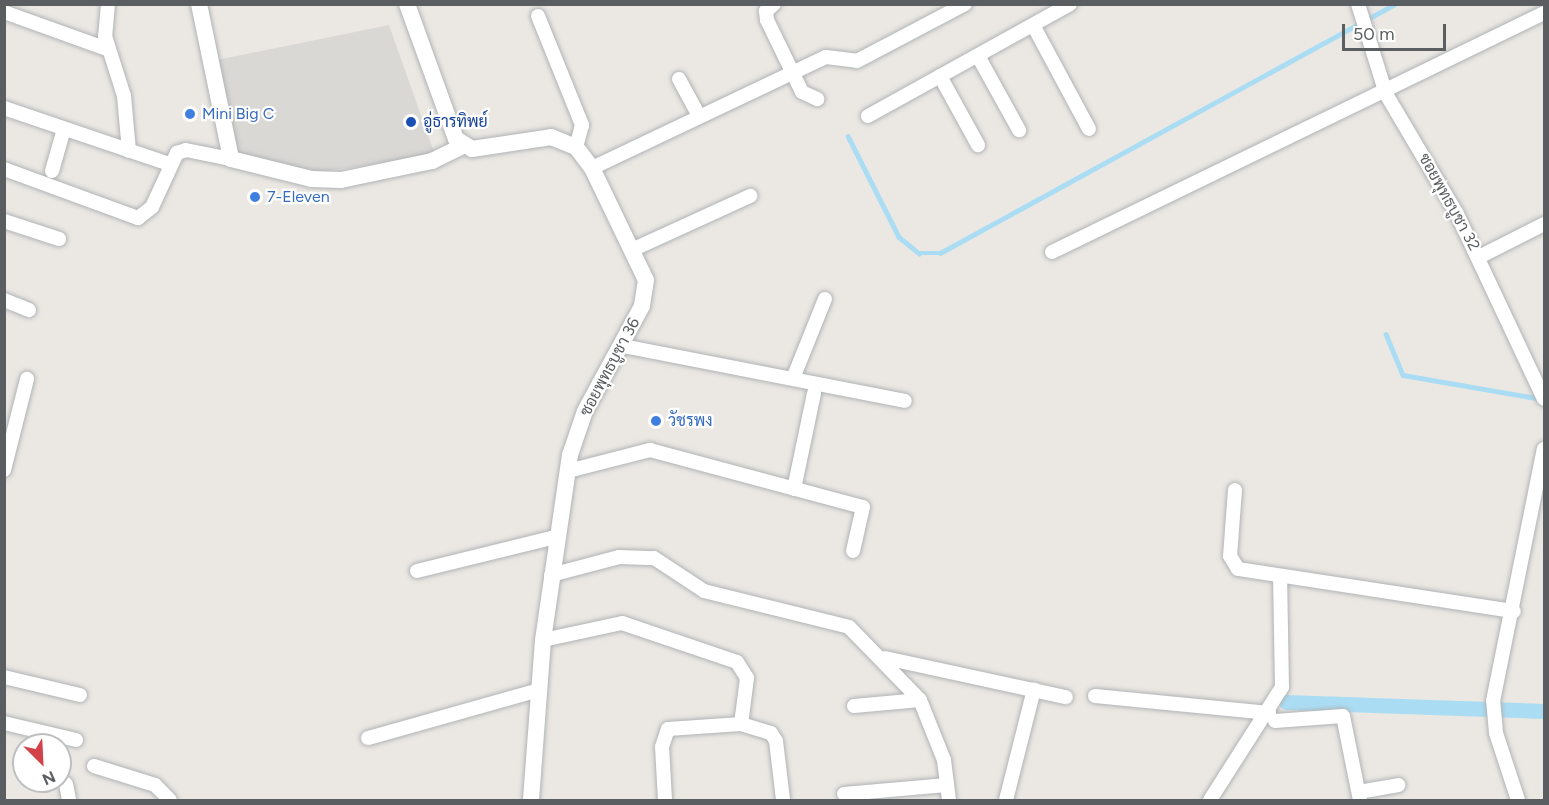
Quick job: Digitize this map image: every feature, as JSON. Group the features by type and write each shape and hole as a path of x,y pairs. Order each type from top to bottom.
{"street":[{"path":"108,4 107,49 124,96 129,151"},
{"path":"199,4 231,159"},
{"path":"407,4 449,126 463,146"},
{"path":"774,4 766,11 767,20 802,92 817,99"},
{"path":"592,168 792,71 826,57 857,62 965,4"},
{"path":"868,116 1070,4"},
{"path":"10,10 107,49"},
{"path":"1052,252 1386,94 1545,13"},
{"path":"4,169 138,218 152,207 169,164 186,150 303,178 340,180 432,161 463,146 486,149 552,137 576,147 582,125 538,16"},
{"name":"ซอยพุทธบูชา 32","path":"1361,18 1386,94 1479,257 1542,392"},
{"path":"1033,25 1089,129"},
{"path":"978,56 1019,130"},
{"path":"940,76 978,145"},
{"path":"679,79 699,116"},
{"path":"5,109 63,132 169,164"},
{"path":"51,171 63,132"},
{"name":"ซอยพุทธบูชา 36","path":"531,801 543,640 555,537 568,471 585,411 623,346 647,293 634,249 592,168 576,147"},
{"path":"634,249 750,196"},
{"path":"4,220 58,239"},
{"path":"1479,257 1545,224"},
{"path":"794,376 825,299"},
{"path":"4,300 29,309"},
{"path":"623,346 794,376 905,401"},
{"path":"4,470 10,426 27,379"},
{"path":"794,489 814,393"},
{"path":"1518,801 1493,719 1493,701 1514,611 1545,449"},
{"path":"568,471 650,450 863,507 854,551"},
{"path":"1235,490 1230,563 1238,570 1514,611"},
{"path":"417,571 555,537"},
{"path":"551,575 619,557 654,558 704,591 849,627 885,658 920,700 944,760 949,801"},
{"path":"1210,801 1272,717 1282,687 1280,576"},
{"path":"543,640 622,623 737,662 747,678 741,724"},
{"path":"885,658 1066,697"},
{"path":"4,677 80,695"},
{"path":"1006,801 1034,689"},
{"path":"368,738 539,690"},
{"path":"1095,696 1272,717 1343,716 1359,796 1398,785"},
{"path":"854,706 920,700"},
{"path":"4,723 76,740"},
{"path":"665,801 662,747 668,729 741,724 771,733 776,741 783,801"},
{"path":"94,766 155,785 170,801"},
{"path":"844,794 947,785"}],"shaded area":[{"path":"389,25 435,155 320,172 237,154 217,60"}],"waterway":[{"path":"848,136 899,237 919,253 940,253 1395,4"},
{"path":"1386,334 1403,375 1542,399"},
{"path":"1286,702 1544,711"}],"place":[{"name":"Mini Big C","path":"190,114"},
{"name":"อู่ธารทิพย์","path":"411,122"},
{"name":"7-Eleven","path":"255,197"},
{"name":"วัชรพง","path":"656,421"}]}
